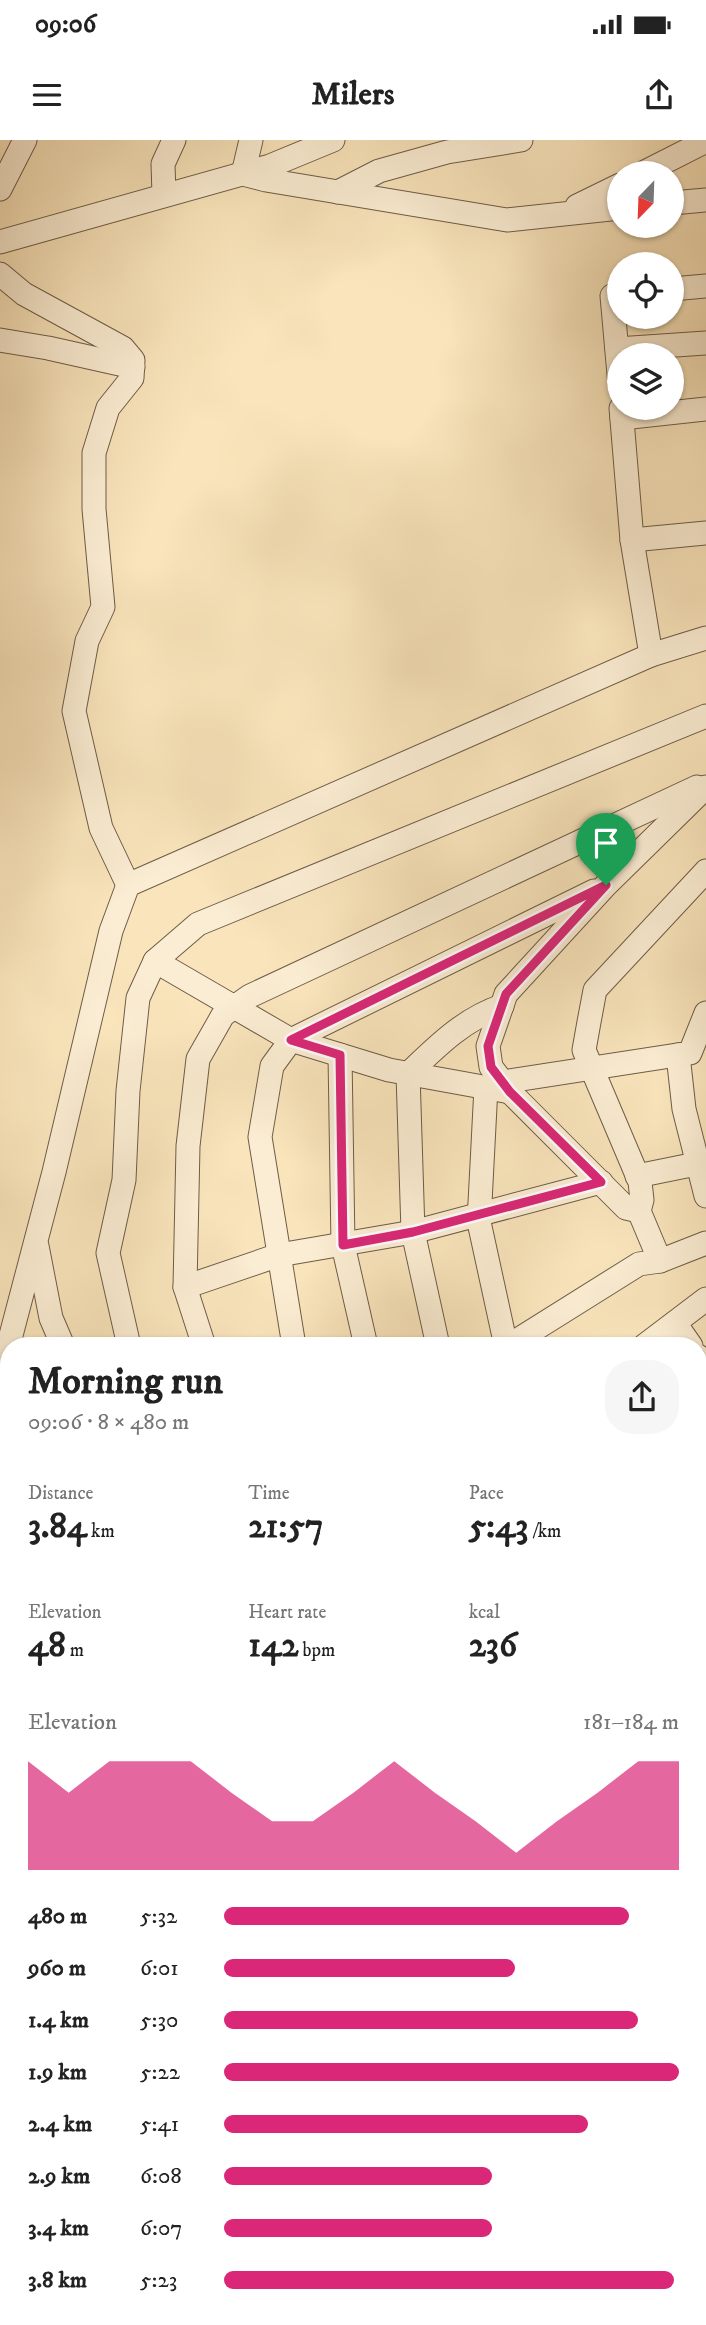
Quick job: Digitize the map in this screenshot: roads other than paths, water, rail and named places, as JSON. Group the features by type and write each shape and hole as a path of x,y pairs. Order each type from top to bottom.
{"street":[{"path":"0,189 25,140"},
{"path":"164,195 163,164 174,140"},
{"path":"243,174 251,140"},
{"path":"0,242 270,166 332,140"},
{"path":"411,162 445,140"},
{"path":"338,192 379,171 447,152 521,140"},
{"path":"667,161 706,141"},
{"path":"243,174 507,220 607,209"},
{"path":"562,214 607,192"},
{"path":"684,202 706,200"},
{"path":"0,274 24,294 123,348 133,360 132,378 108,408 94,453 94,509 103,607 87,641 74,710 101,828 128,885 111,931 12,1337"},
{"path":"684,288 706,286"},
{"path":"0,340 133,368"},
{"path":"684,344 706,343"},
{"path":"684,410 706,409"},
{"path":"623,420 632,540 651,655"},
{"path":"632,540 706,533"},
{"path":"128,885 651,655 706,638"},
{"path":"127,1337 108,1253 124,1180 128,1091 138,998 155,961 198,924 706,716"},
{"path":"639,1211 626,1208 500,1087 491,1067 488,1046 506,994 606,885 706,785"},
{"path":"201,1337 185,1287 188,1146 198,1059 223,1014 250,996 706,785"},
{"path":"660,1261 639,1211 642,1200 637,1176 584,1050 595,990 706,871"},
{"path":"293,1337 260,1137 272,1066 291,1040 606,885"},
{"path":"155,961 291,1040 408,1074 500,1087 691,1053 706,1013"},
{"path":"436,1337 413,1232 408,1074 448,1036 483,1012 502,1006"},
{"path":"340,1055 343,1245 364,1337"},
{"path":"678,1055 684,1109 702,1163 706,1196"},
{"path":"500,1087 480,1222 505,1337"},
{"path":"637,1176 702,1163"},
{"path":"185,1287 279,1255 413,1232 601,1182"},
{"path":"36,1240 51,1318 58,1337"},
{"path":"521,1337 639,1264 660,1261 706,1243"},
{"path":"656,1337 706,1299"},
{"path":"675,1323 685,1337"}]}
